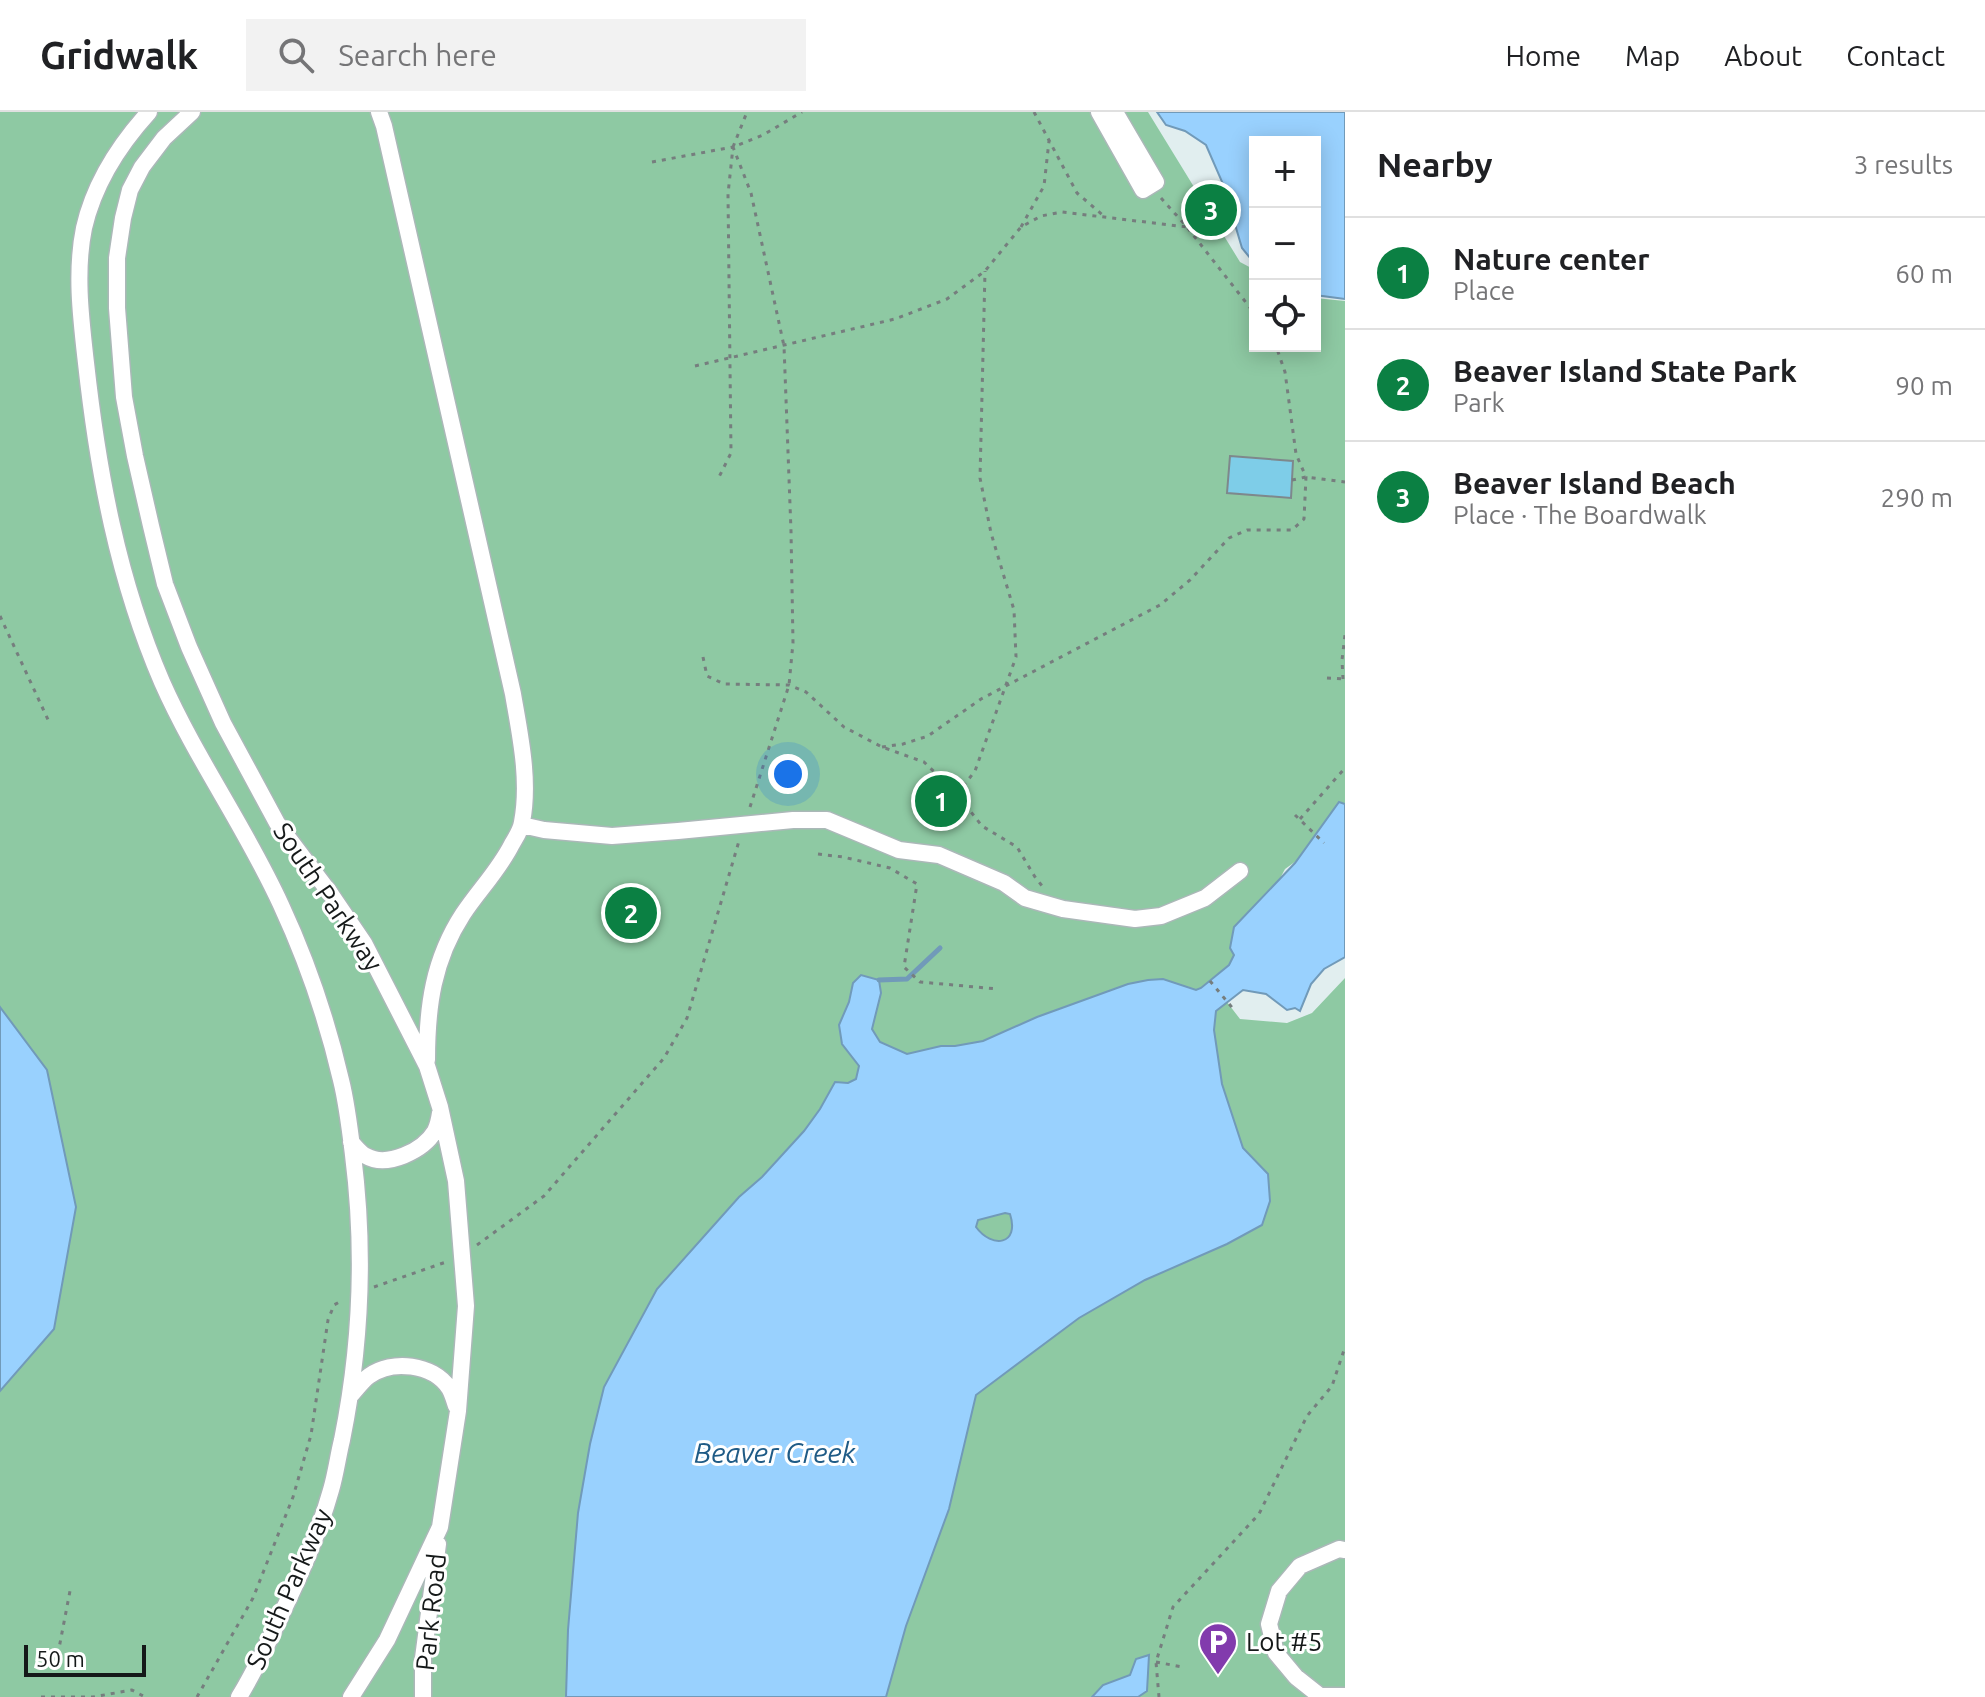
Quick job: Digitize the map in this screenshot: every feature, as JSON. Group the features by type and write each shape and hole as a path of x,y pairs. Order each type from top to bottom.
{"street":[{"name":"South Parkway","path":"149,112 122,145 101,179 83,233 81,302 99,463 118,554 161,679 202,763 281,904 312,983 343,1086 358,1196 360,1292 351,1395 332,1489 307,1561 239,1697"},
{"name":"South Parkway","path":"192,112 164,138 136,178 123,218 117,258 117,308 124,397 165,584 223,723 277,823 364,943 427,1066 440,1107 456,1181 466,1306 458,1411 440,1527 387,1640 351,1697"},
{"path":"379,112 513,694 524,766 522,825 502,863 449,939 436,972 427,1023 427,1066"},
{"path":"1099,112 1143,190 1156,182 1115,112"},
{"path":"522,825 612,836 793,820 827,820 899,850 939,855 1004,883 1025,898 1063,909 1135,919 1161,916 1205,898 1240,871"},
{"path":"351,1142 370,1158 380,1160 408,1154 433,1135 440,1107"},
{"path":"351,1395 368,1377 379,1371 398,1366 422,1368 450,1389 458,1411"},
{"name":"Park Road","path":"423,1697 423,1658 440,1527"},
{"path":"1345,1550 1339,1549 1300,1566 1279,1591 1269,1624 1276,1653 1296,1677 1320,1696 1345,1696"}],"path":[{"path":"719,477 731,453 728,194 733,147 747,112"},
{"path":"652,162 733,147 763,135 802,112"},
{"path":"1034,112 1077,193 1105,217"},
{"path":"695,366 895,319 947,299 985,271 1021,227 1044,186 1049,141"},
{"path":"197,1697 253,1598 293,1497 311,1435 328,1320 334,1305 360,1292 463,1256 544,1196 664,1058 687,1018 789,685 793,629 784,346 751,193 733,147"},
{"path":"1151,186 1249,306"},
{"path":"1021,227 1041,216 1062,212 1187,227"},
{"path":"957,794 975,771 1016,657 1014,610 991,533 980,478 985,271"},
{"path":"882,747 928,736 981,699 1160,605 1190,580 1229,538 1247,530 1292,530 1304,519 1306,477 1296,454 1285,372 1278,352"},
{"path":"1292,480 1306,477 1345,482"},
{"path":"0,616 50,724"},
{"path":"1327,678 1344,680 1345,635"},
{"path":"703,657 707,676 724,684 789,685 806,692 844,727 882,747 924,762 957,794 982,826 1017,847 1044,888"},
{"path":"1300,819 1345,768"},
{"path":"1295,815 1324,843"},
{"path":"818,854 890,868 917,884 904,967 920,982 998,989"},
{"path":"1210,981 1235,1011"},
{"path":"1159,1697 1156,1662 1173,1607 1259,1514 1307,1416 1332,1386 1345,1347"},
{"path":"56,1664 70,1591"},
{"path":"1156,1662 1182,1667"},
{"path":"41,1697 93,1697 132,1690 145,1697"}],"green space":[{"path":"0,112 1148,112 1240,262 1249,267 1249,352 1321,352 1321,299 1345,301 1345,826 1285,869 1220,993 1240,1019 1287,1023 1312,1013 1345,978 1345,1697 0,1697"}],"water":[{"path":"1157,112 1345,112 1345,299 1321,296 1321,136 1249,136 1249,257 1242,248 1223,184 1206,145 1185,131 1166,125"},
{"name":"Beaver Creek","path":"1339,802 1345,804 1345,957 1324,969 1311,984 1300,1011 1295,1008 1287,1010 1266,994 1243,990 1216,1011 1214,1030 1222,1084 1243,1148 1268,1174 1270,1201 1262,1225 1145,1280 1079,1318 976,1395 949,1509 906,1626 886,1697 566,1697 578,1513 604,1387 657,1289 739,1197 804,1131 835,1082 848,1083 856,1079 859,1066 842,1044 839,1025 853,983 861,975 879,980 881,993 872,1029 880,1042 907,1054 983,1041 1037,1017 1128,984 1163,979 1196,990 1229,965 1234,955 1230,948 1234,927 1295,863","holes":["1010,1214 1011,1232 1003,1240 989,1239 976,1227 978,1220"]},
{"path":"0,1007 47,1070 76,1207 54,1329 0,1391"},
{"path":"1149,1655 1147,1691 1138,1697 1092,1697 1103,1685 1130,1675 1136,1659"}],"building":[{"path":"1230,456 1293,461 1291,498 1227,493"},
{"path":"935,776 966,813 947,827 917,788"}],"waterway":[{"path":"879,980 907,979 940,948"}],"place":[{"name":"Beaver Island Beach","path":"1211,210"},
{"name":"Nature center","path":"941,801"},
{"name":"Beaver Island State Park","path":"631,913"},
{"name":"Lot #5","path":"1218,1676"}]}
